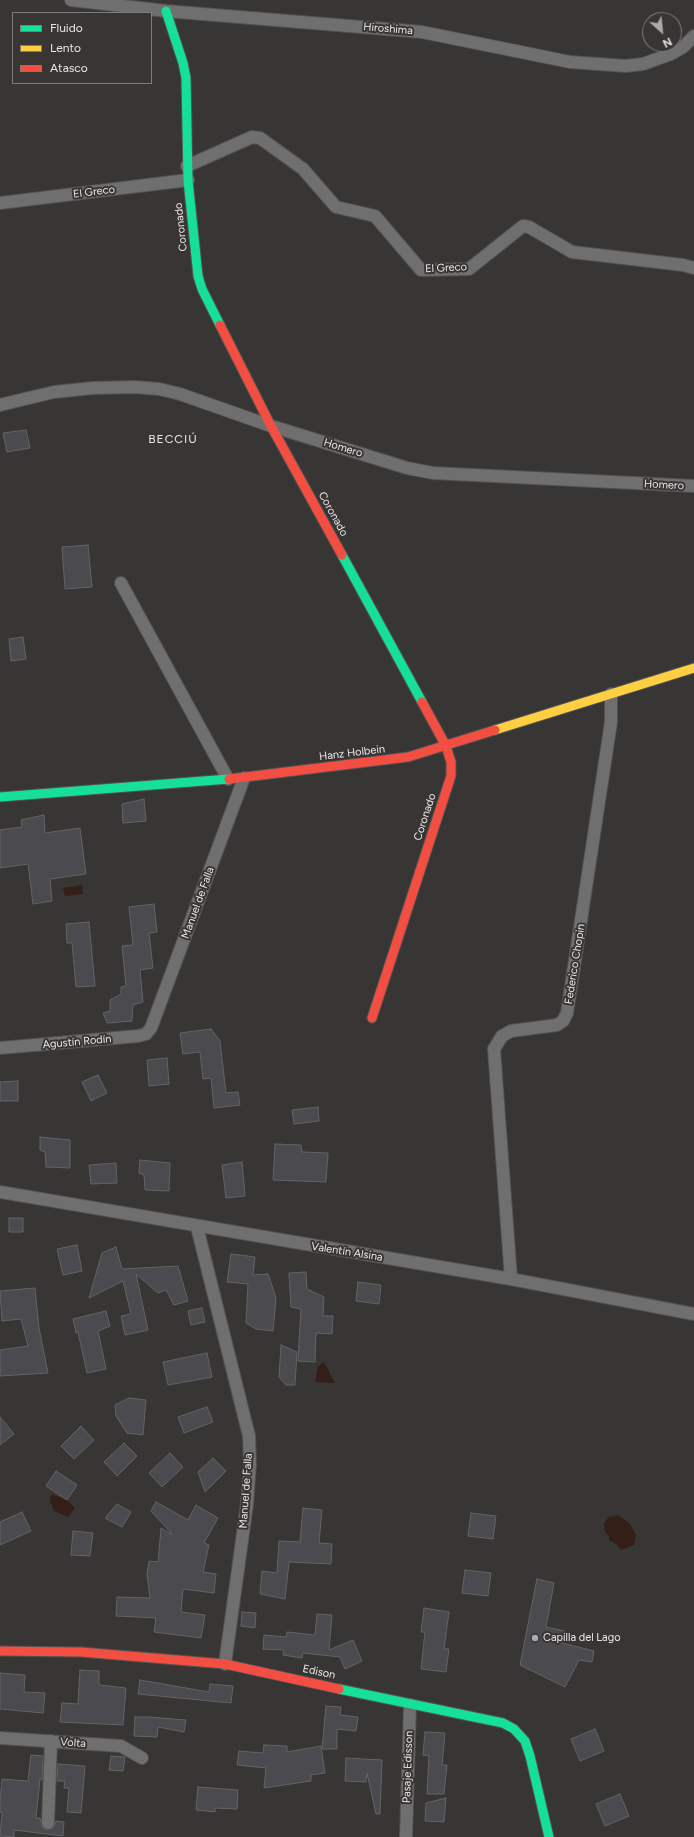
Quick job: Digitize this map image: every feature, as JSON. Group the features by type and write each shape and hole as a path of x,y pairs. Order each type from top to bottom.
{"street":[{"name":"Hiroshima","path":"71,0 166,10 422,32 570,62 626,66 643,64 672,54 683,47 694,36"},
{"name":"Coronado","path":"166,10 183,63 186,78 188,180 198,276 202,289 271,426 446,746 451,762 451,776 372,1018"},
{"name":"El Greco","path":"187,166 252,137 260,138 303,169 336,207 375,216 421,270 469,269 523,226 529,227 572,252 683,265 694,268"},
{"name":"El Greco","path":"0,203 188,180"},
{"name":"Homero","path":"0,405 54,392 93,388 135,387 159,389 180,394 271,426 407,468 434,473 694,486"},
{"path":"121,583 228,779"},
{"name":"Hanz Holbein","path":"0,797 244,778 394,760 446,746 694,668"},
{"name":"Federico Chopin","path":"510,1279 494,1049 502,1036 511,1031 557,1025 563,1021 567,1013 611,722 612,694"},
{"name":"Manuel de Falla","path":"151,1028 244,778"},
{"name":"Agustín Rodín","path":"0,1048 138,1036 146,1034 151,1028"},
{"name":"Valentín Alsina","path":"0,1192 197,1227 510,1279 694,1314"},
{"name":"Manuel de Falla","path":"197,1227 249,1436 250,1464 247,1504 224,1664"},
{"name":"Edison","path":"0,1651 81,1652 224,1664 410,1705 503,1723 514,1729 524,1741 530,1756 549,1837"},
{"name":"Pasaje Edisson","path":"408,1835 410,1705"},
{"name":"Volta","path":"0,1738 121,1746 142,1758"},
{"path":"48,1823 51,1741"}],"shaded area":[{"path":"82,885 83,894 65,896 63,888"},
{"path":"324,1362 335,1383 315,1382 318,1366"},
{"path":"51,1494 67,1500 75,1508 68,1517 54,1511 50,1501"},
{"path":"618,1515 630,1524 636,1535 634,1545 621,1550 616,1544 609,1540 609,1536 605,1532 604,1523 609,1517"}],"building":[{"path":"26,430 30,448 7,452 3,433"},
{"path":"88,545 92,587 65,589 62,547"},
{"path":"23,637 26,659 11,661 9,639"},
{"path":"144,799 146,821 123,823 122,804"},
{"path":"44,815 45,833 80,828 86,874 50,879 52,901 33,904 28,864 0,868 0,830 22,827 21,820"},
{"path":"154,904 157,932 149,933 153,968 140,970 143,1002 133,1005 132,1021 107,1023 103,1013 110,1011 110,1000 121,994 121,987 126,986 122,946 133,945 129,907"},
{"path":"89,922 95,986 76,987 72,943 67,943 66,924"},
{"path":"211,1029 220,1041 226,1093 238,1092 240,1105 214,1108 211,1078 203,1079 200,1052 183,1054 180,1033"},
{"path":"167,1058 169,1084 149,1086 147,1060"},
{"path":"98,1075 107,1093 91,1101 82,1082"},
{"path":"18,1081 18,1101 0,1101 0,1082"},
{"path":"318,1107 319,1121 294,1124 292,1110"},
{"path":"40,1137 70,1140 70,1168 46,1167 45,1152 40,1150"},
{"path":"275,1144 301,1145 302,1152 328,1153 326,1182 273,1180"},
{"path":"140,1160 170,1163 169,1191 145,1190 144,1175 139,1173"},
{"path":"242,1162 245,1196 226,1198 222,1165"},
{"path":"116,1163 117,1183 91,1184 89,1165"},
{"path":"9,1218 23,1218 23,1232 9,1232"},
{"path":"77,1245 82,1271 63,1275 57,1249"},
{"path":"116,1247 122,1269 178,1266 188,1301 174,1305 166,1290 158,1293 136,1274 148,1330 125,1335 121,1316 131,1314 123,1281 89,1298 102,1253"},
{"path":"231,1254 255,1257 253,1275 268,1274 276,1298 273,1331 256,1329 246,1323 248,1284 227,1282"},
{"path":"306,1272 307,1289 324,1297 323,1316 333,1316 332,1334 316,1333 315,1362 298,1361 301,1309 291,1307 289,1273"},
{"path":"358,1282 381,1285 379,1304 356,1301"},
{"path":"35,1288 39,1328 48,1373 0,1376 0,1350 28,1346 21,1319 2,1321 0,1291"},
{"path":"202,1308 205,1322 191,1325 188,1311"},
{"path":"106,1311 110,1326 98,1331 106,1369 87,1373 78,1332 76,1333 73,1319"},
{"path":"281,1345 297,1352 295,1385 286,1385 279,1377"},
{"path":"207,1353 212,1377 168,1385 163,1362"},
{"path":"129,1398 146,1400 143,1435 127,1433 116,1416 115,1405"},
{"path":"207,1407 213,1422 184,1433 178,1417"},
{"path":"0,1417 14,1434 0,1445"},
{"path":"81,1426 94,1440 74,1459 61,1446"},
{"path":"124,1443 137,1456 117,1476 104,1462"},
{"path":"170,1453 183,1467 162,1487 149,1473"},
{"path":"213,1458 226,1471 205,1492 198,1472"},
{"path":"56,1471 77,1485 67,1500 46,1486"},
{"path":"156,1502 188,1520 196,1505 218,1518 204,1543 209,1545 203,1572 216,1574 214,1593 183,1589 181,1612 205,1615 201,1638 154,1632 156,1618 116,1616 117,1597 150,1598 147,1574 149,1561 158,1562 161,1528 173,1535 151,1511"},
{"path":"117,1504 131,1512 122,1527 105,1518"},
{"path":"303,1508 322,1510 319,1543 332,1544 331,1564 289,1562 285,1599 260,1594 262,1571 277,1573 279,1541 300,1542"},
{"path":"22,1512 31,1531 0,1545 0,1522"},
{"path":"471,1513 496,1516 493,1539 468,1536"},
{"path":"73,1531 93,1533 90,1556 71,1555"},
{"path":"465,1570 491,1573 488,1596 462,1593"},
{"name":"Capilla del Lago","path":"537,1579 554,1583 546,1627 565,1631 562,1643 594,1651 592,1662 579,1660 565,1687 520,1665"},
{"path":"424,1608 449,1612 444,1649 449,1649 446,1672 421,1669 425,1632 421,1632"},
{"path":"242,1612 256,1613 255,1628 241,1626"},
{"path":"317,1614 332,1615 329,1650 353,1640 362,1661 345,1669 340,1657 303,1653 302,1658 283,1655 284,1650 263,1649 264,1635 286,1637 287,1632 315,1635"},
{"path":"80,1670 99,1671 99,1685 126,1688 123,1725 60,1722 62,1703 78,1704"},
{"path":"0,1673 25,1675 24,1692 45,1693 43,1713 0,1709"},
{"path":"140,1680 209,1692 210,1684 233,1686 231,1703 138,1694"},
{"path":"326,1706 341,1707 340,1715 358,1717 356,1731 337,1729 337,1749 322,1749"},
{"path":"135,1717 186,1720 184,1732 158,1727 157,1737 134,1736"},
{"path":"595,1729 604,1751 580,1761 571,1739"},
{"path":"425,1732 445,1733 442,1765 447,1765 444,1794 427,1794 429,1756 423,1755"},
{"path":"264,1745 287,1746 287,1752 321,1746 325,1773 311,1775 311,1781 264,1788 266,1768 237,1765 239,1751 263,1753"},
{"path":"31,1755 43,1756 42,1780 40,1779 36,1818 40,1818 42,1827 47,1830 54,1827 56,1821 64,1822 63,1836 14,1830 14,1837 0,1836 2,1812 0,1812 0,1800 2,1779 28,1781"},
{"path":"111,1756 125,1757 123,1771 109,1770"},
{"path":"346,1758 382,1760 380,1814 376,1814 367,1773 366,1782 345,1781"},
{"path":"58,1764 85,1766 81,1813 67,1812 69,1788 64,1788 65,1781 57,1781"},
{"path":"198,1787 238,1790 237,1809 215,1808 215,1812 196,1810"},
{"path":"620,1794 629,1816 605,1826 596,1804"},
{"path":"446,1798 444,1822 425,1821 426,1803"}],"traffic: fast":[{"path":"166,11 183,63 186,78 188,180 198,276 202,289 220,325"},
{"path":"342,555 422,702"},
{"path":"0,797 229,779"},
{"path":"339,1689 503,1723 514,1729 525,1741 530,1756 549,1837"}],"traffic: slow":[{"path":"495,730 694,668"}],"traffic: jam":[{"path":"220,325 271,426 342,555"},
{"path":"372,1018 451,776 451,762 446,746 422,702"},
{"path":"229,779 408,757 495,730"},
{"path":"0,1651 81,1652 225,1664 339,1689"}],"place":[{"name":"Capilla del Lago","path":"535,1638"}],"district":[{"name":"BECCIÚ","path":"173,439"}]}
